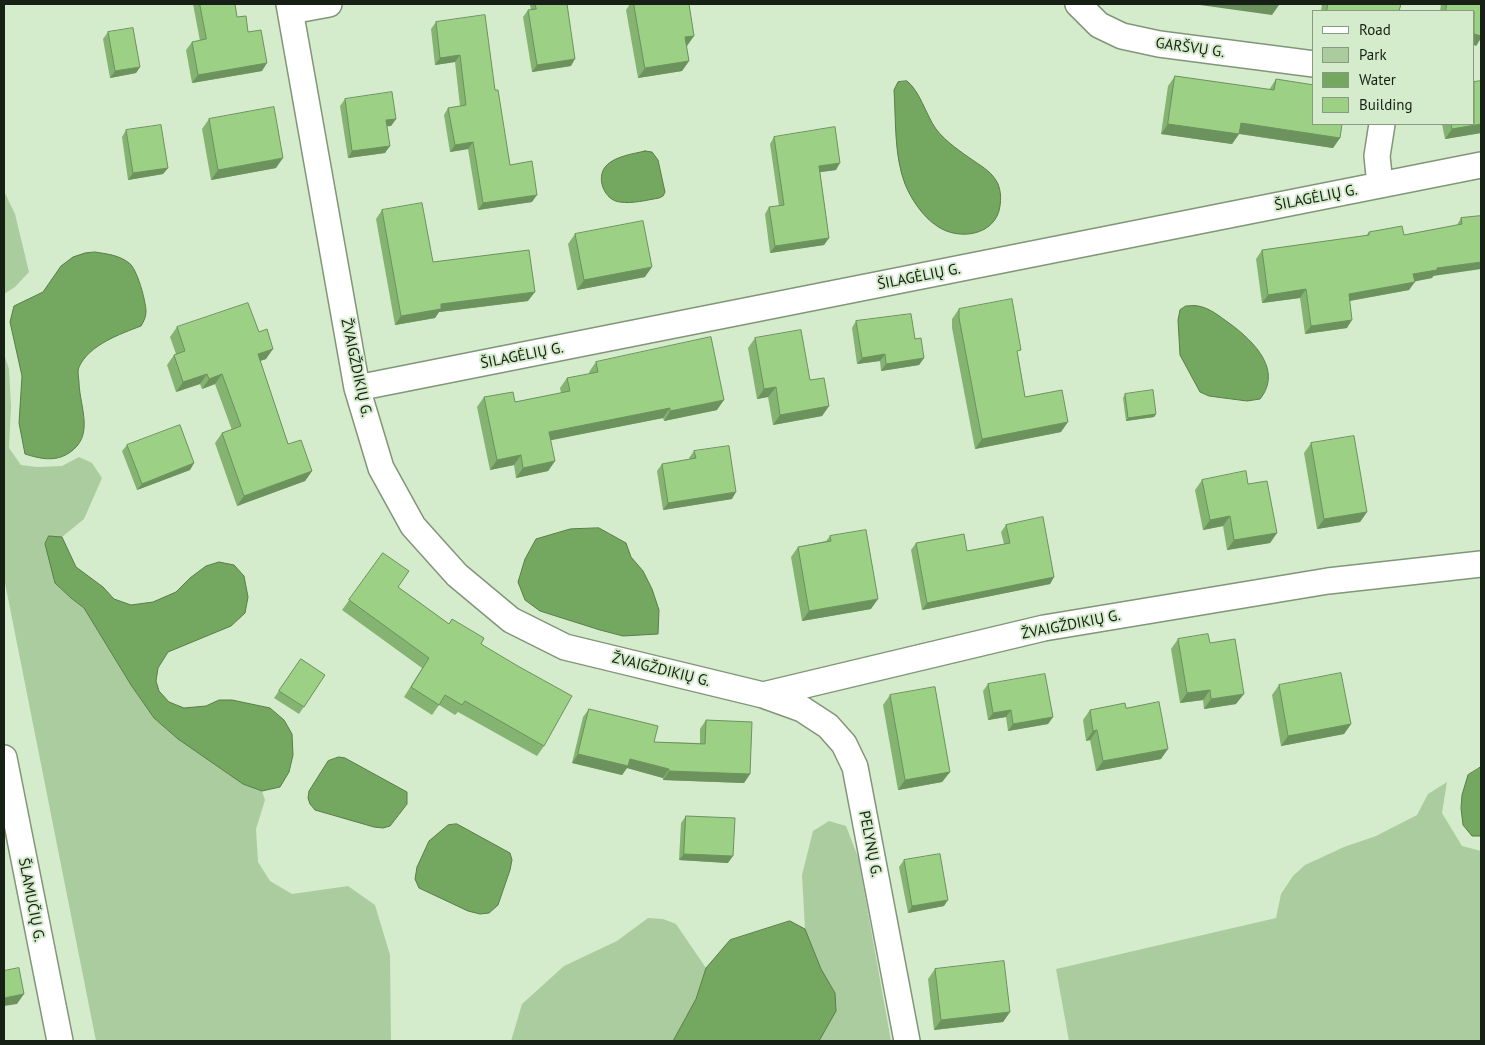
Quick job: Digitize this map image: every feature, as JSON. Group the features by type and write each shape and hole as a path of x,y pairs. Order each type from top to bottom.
{"street":[{"path":"290,7 329,4"},
{"name":"GARŠVŲ G.","path":"1078,4 1099,25 1122,36 1159,44 1312,64"},
{"name":"ŽVAIGŽDIKIŲ G.","path":"290,7 357,388 381,468 413,526 457,575 511,620 565,647 763,695 1044,628 1328,581 1481,564"},
{"path":"1380,185 1377,156 1382,125"},
{"name":"ŠILAGĖLIŲ G.","path":"357,388 1481,165"},
{"name":"PELYNŲ G.","path":"763,695 802,709 828,726 844,744 855,767 907,1041"},
{"name":"ŠLAMUČIŲ G.","path":"4,758 60,1041"}],"green space":[{"path":"4,191 15,214 29,272 15,287 4,294"},
{"path":"4,354 9,369 11,406 9,448 21,465 37,467 62,466 79,457 92,463 102,478 84,519 62,537 48,537 55,583 84,608 131,685 154,718 178,739 243,784 262,791 265,800 256,829 258,862 270,881 292,894 348,886 375,905 390,955 391,1041 96,1041 4,578"},
{"path":"1447,782 1442,813 1462,846 1481,851 1481,1041 1069,1041 1056,969 1276,918 1281,894 1293,876 1305,865 1344,847 1376,836 1417,815 1428,794"},
{"path":"829,821 846,826 858,857 891,1041 819,1041 835,993 821,969 805,929 802,875 813,831"},
{"path":"648,918 663,919 676,924 706,968 696,999 673,1041 511,1041 522,1004 564,966 617,941"}],"water":[{"path":"907,81 916,91 932,123 940,134 988,171 998,184 1001,200 997,216 984,229 975,233 965,234 946,231 927,218 911,196 901,173 899,161 894,90 898,82"},
{"path":"645,151 652,152 658,160 665,192 663,196 640,202 620,202 610,198 603,188 601,177 606,166 619,158"},
{"path":"95,252 125,260 132,266 138,278 144,300 145,319 141,326 97,346 79,367 84,430 77,446 64,456 53,459 25,454 19,423 22,376 10,322 14,306 43,292 61,266 73,257"},
{"path":"1186,306 1202,307 1214,313 1238,330 1255,346 1267,366 1266,388 1260,399 1247,401 1209,396 1200,392 1180,355 1178,320 1180,310"},
{"path":"599,528 626,543 631,557 643,571 659,610 658,634 623,636 540,611 525,600 518,582 525,559 536,539 570,529"},
{"path":"49,536 62,537 76,567 103,587 114,599 131,605 153,602 176,592 206,566 219,562 234,565 244,576 248,597 245,613 231,626 168,652 158,668 156,681 159,691 169,702 184,708 206,706 219,700 232,700 270,708 284,720 292,734 293,755 289,772 280,787 262,791 243,784 178,739 154,718 131,685 84,608 55,583 45,544"},
{"path":"339,757 345,758 407,792 407,804 390,826 383,828 374,827 315,810 310,804 308,798 309,791 328,761"},
{"path":"1481,767 1481,836 1472,836 1463,825 1462,795 1468,775"},
{"path":"457,824 510,853 512,860 510,870 498,905 489,913 480,914 468,911 419,888 415,879 417,867 429,841 448,825"},
{"path":"790,921 805,929 821,969 835,993 836,1011 819,1041 673,1041 696,999 706,968 730,940"}],"building":[{"path":"200,4 235,4 237,17 246,16 248,32 261,30 267,63 198,75 192,42 206,39"},
{"path":"535,4 567,4 575,59 537,65 528,10 536,9"},
{"path":"634,4 689,4 694,36 685,37 689,61 645,68"},
{"path":"1328,4 1401,4 1399,10 1327,10"},
{"path":"1447,4 1481,4 1481,36 1475,34 1475,10 1446,10"},
{"path":"485,15 495,90 498,90 510,165 532,161 537,195 483,203 473,142 455,145 448,108 466,105 460,55 440,58 436,22"},
{"path":"133,28 140,67 115,71 108,32"},
{"path":"1175,76 1274,90 1276,79 1312,85 1312,125 1342,125 1340,138 1241,123 1239,134 1168,124"},
{"path":"1481,81 1481,124 1452,129 1451,125 1475,125 1475,82"},
{"path":"392,92 396,119 386,120 390,146 352,151 345,99"},
{"path":"274,107 283,158 218,170 209,119"},
{"path":"161,125 168,168 133,173 126,130"},
{"path":"835,127 840,163 819,166 829,238 775,246 769,207 784,205 774,137"},
{"path":"422,203 433,262 529,250 535,292 441,304 441,309 401,316 382,210"},
{"path":"1481,216 1481,262 1437,268 1437,270 1413,274 1415,282 1349,294 1352,320 1311,326 1306,289 1268,295 1262,250 1369,235 1369,232 1402,226 1404,235 1462,224 1461,218"},
{"path":"643,221 652,267 584,280 575,234"},
{"path":"1012,299 1021,350 1017,351 1025,397 1062,390 1068,422 982,439 959,318 959,309"},
{"path":"248,303 259,332 267,329 273,349 258,354 288,444 301,440 312,471 244,496 222,433 241,426 222,374 209,379 207,374 183,382 174,355 185,351 177,327"},
{"path":"911,314 915,339 921,338 924,358 886,364 885,354 862,358 856,321"},
{"path":"801,330 810,380 824,378 829,406 780,415 776,387 764,389 755,338"},
{"path":"711,337 724,400 670,411 670,408 549,432 555,461 523,468 521,455 497,460 484,397 513,392 515,402 570,391 567,378 598,372 596,362"},
{"path":"1153,390 1156,414 1128,418 1125,394"},
{"path":"180,425 194,463 142,484 127,445"},
{"path":"1354,436 1367,512 1324,519 1311,443"},
{"path":"729,446 736,492 668,503 662,464 696,458 694,451"},
{"path":"1246,471 1248,484 1267,481 1277,533 1234,540 1230,516 1210,520 1202,480"},
{"path":"1043,517 1054,577 927,603 916,543 964,534 967,551 1010,543 1006,525"},
{"path":"866,530 878,599 809,611 798,547 831,541 830,536"},
{"path":"383,553 409,571 398,587 449,624 452,619 484,638 481,644 572,696 544,746 465,701 462,705 445,695 439,705 411,687 429,658 349,600"},
{"path":"1208,634 1210,643 1235,639 1244,694 1211,699 1210,690 1187,693 1178,639"},
{"path":"301,659 325,675 304,707 279,691"},
{"path":"1341,673 1351,724 1288,736 1279,685"},
{"path":"1045,674 1053,717 1013,724 1011,710 993,713 988,684"},
{"path":"935,687 950,772 905,780 890,695"},
{"path":"1159,702 1168,749 1103,761 1097,730 1093,731 1090,710 1125,703 1126,708"},
{"path":"589,709 658,726 654,742 705,744 706,720 752,722 750,774 669,771 669,769 630,759 628,766 578,754"},
{"path":"686,816 735,818 733,856 684,854"},
{"path":"940,854 948,900 912,906 904,860"},
{"path":"1004,961 1010,1012 941,1020 935,969"},
{"path":"19,968 24,994 4,998 4,971"}]}
